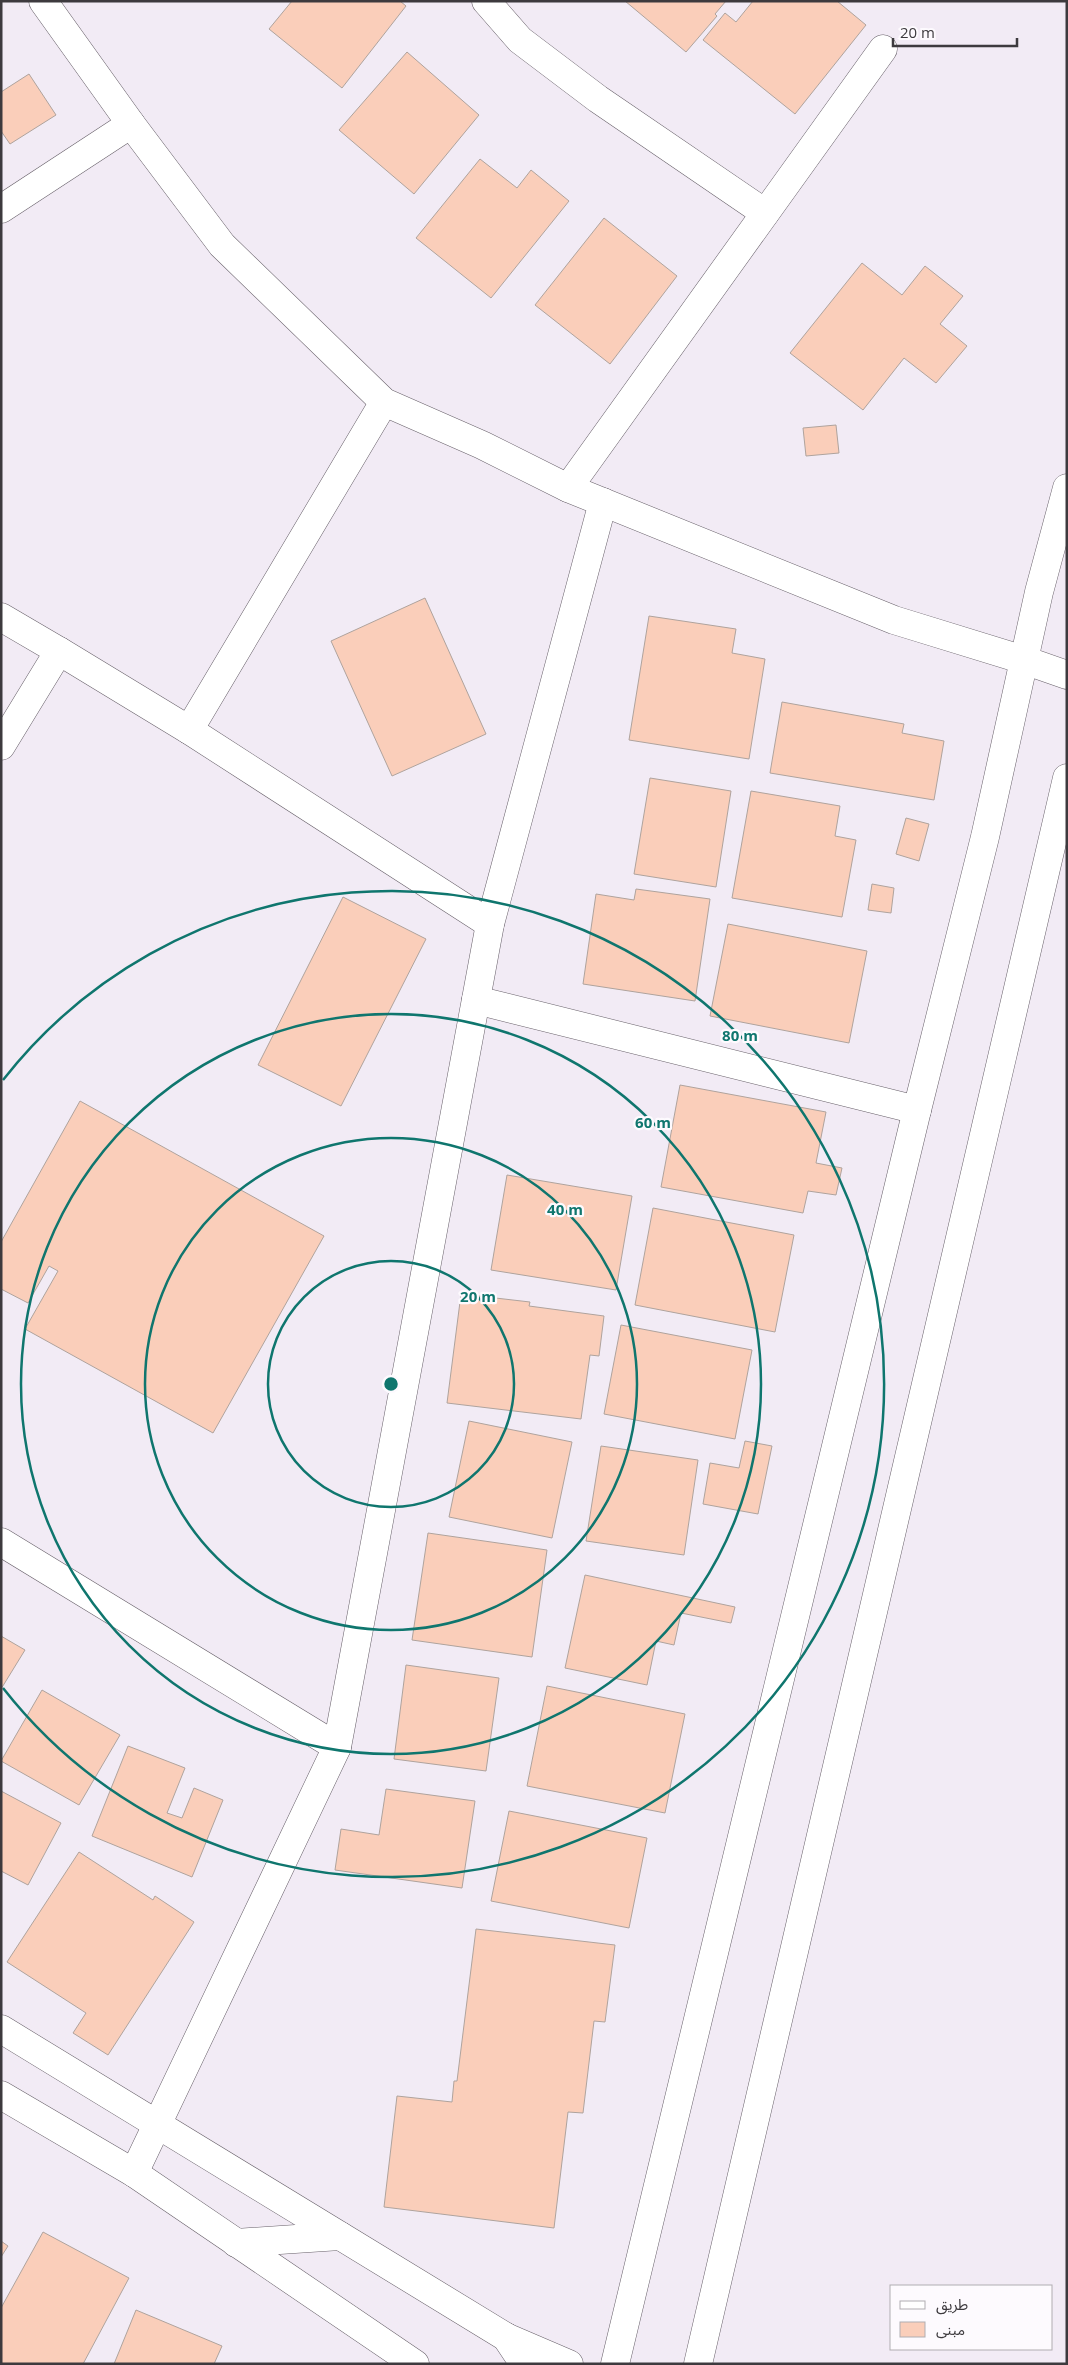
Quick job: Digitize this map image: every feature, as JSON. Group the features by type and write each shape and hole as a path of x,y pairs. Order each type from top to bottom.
{"street":[{"path":"43,1 131,124 222,245 384,402 482,445 568,488 894,620 1067,675"},
{"path":"486,1 520,40 598,99 765,213"},
{"path":"568,488 882,49"},
{"path":"1,209 131,124"},
{"path":"189,730 384,402"},
{"path":"614,2364 917,1110 985,837 1039,592 1067,488"},
{"path":"134,2173 337,1748 490,924 602,502"},
{"path":"1,617 189,730 490,924"},
{"path":"1,746 59,651"},
{"path":"698,2364 1067,778"},
{"path":"476,1000 917,1110"},
{"path":"1,1542 337,1748"},
{"path":"1,2029 506,2337 569,2364"},
{"path":"1,2095 134,2173 415,2364"},
{"path":"236,2243 340,2236"},
{"path":"506,2337 524,2364"}],"building":[{"path":"292,1 400,1 406,6 342,88 269,29"},
{"path":"625,1 726,1 715,14 717,16 686,52"},
{"path":"753,1 837,1 866,25 795,114 703,40 725,13 736,22"},
{"path":"407,52 479,115 414,194 339,130"},
{"path":"29,74 56,115 10,144 1,131 1,92"},
{"path":"480,159 517,188 531,170 569,201 491,298 416,238"},
{"path":"604,218 677,276 610,364 535,305"},
{"path":"862,263 902,295 925,266 963,296 940,324 967,346 936,383 904,358 863,410 790,353"},
{"path":"836,425 839,453 806,456 803,428"},
{"path":"425,598 486,734 392,776 331,641"},
{"path":"649,616 736,629 732,653 765,659 749,759 629,740"},
{"path":"782,702 904,724 902,733 944,741 934,800 770,773"},
{"path":"650,778 731,791 716,887 634,874"},
{"path":"751,791 840,806 835,836 856,840 842,917 732,898"},
{"path":"906,818 929,824 919,861 896,854"},
{"path":"872,884 894,888 891,913 868,910"},
{"path":"636,889 710,899 695,1001 583,984 596,894 634,900"},
{"path":"343,897 426,939 341,1106 258,1065"},
{"path":"728,924 867,951 849,1043 710,1016"},
{"path":"680,1085 826,1112 816,1163 842,1168 836,1195 808,1191 803,1213 661,1187"},
{"path":"80,1101 324,1236 213,1433 25,1329 58,1271 49,1266 28,1303 1,1289 1,1242"},
{"path":"507,1175 632,1196 616,1290 491,1270"},
{"path":"653,1208 794,1235 775,1332 635,1305"},
{"path":"461,1294 530,1302 529,1306 604,1316 599,1356 590,1355 581,1419 447,1403"},
{"path":"621,1325 752,1350 735,1439 604,1414"},
{"path":"469,1421 572,1442 552,1538 449,1517"},
{"path":"745,1441 772,1446 758,1514 703,1504 710,1463 739,1468"},
{"path":"601,1446 698,1460 684,1555 586,1541"},
{"path":"428,1533 547,1550 532,1657 412,1640"},
{"path":"585,1575 735,1607 731,1623 681,1613 674,1645 656,1641 647,1685 565,1668"},
{"path":"1,1636 25,1650 1,1689"},
{"path":"406,1665 499,1678 486,1771 394,1759"},
{"path":"547,1686 685,1714 665,1813 527,1786"},
{"path":"42,1690 120,1735 79,1805 1,1761"},
{"path":"128,1746 185,1768 167,1813 182,1818 194,1788 223,1800 192,1877 92,1836"},
{"path":"386,1789 475,1801 462,1888 335,1870 341,1829 379,1835"},
{"path":"1,1791 61,1823 28,1885 1,1871"},
{"path":"509,1811 647,1838 629,1928 491,1901"},
{"path":"79,1852 153,1900 155,1896 194,1922 108,2055 73,2033 86,2013 7,1962"},
{"path":"476,1929 615,1945 605,2022 594,2021 583,2113 568,2112 554,2228 384,2207 397,2096 452,2102 454,2081 457,2081"},
{"path":"43,2232 129,2278 83,2364 1,2364 1,2308"},
{"path":"1,2241 8,2246 1,2257"},
{"path":"136,2310 222,2346 214,2364 114,2364"}]}
